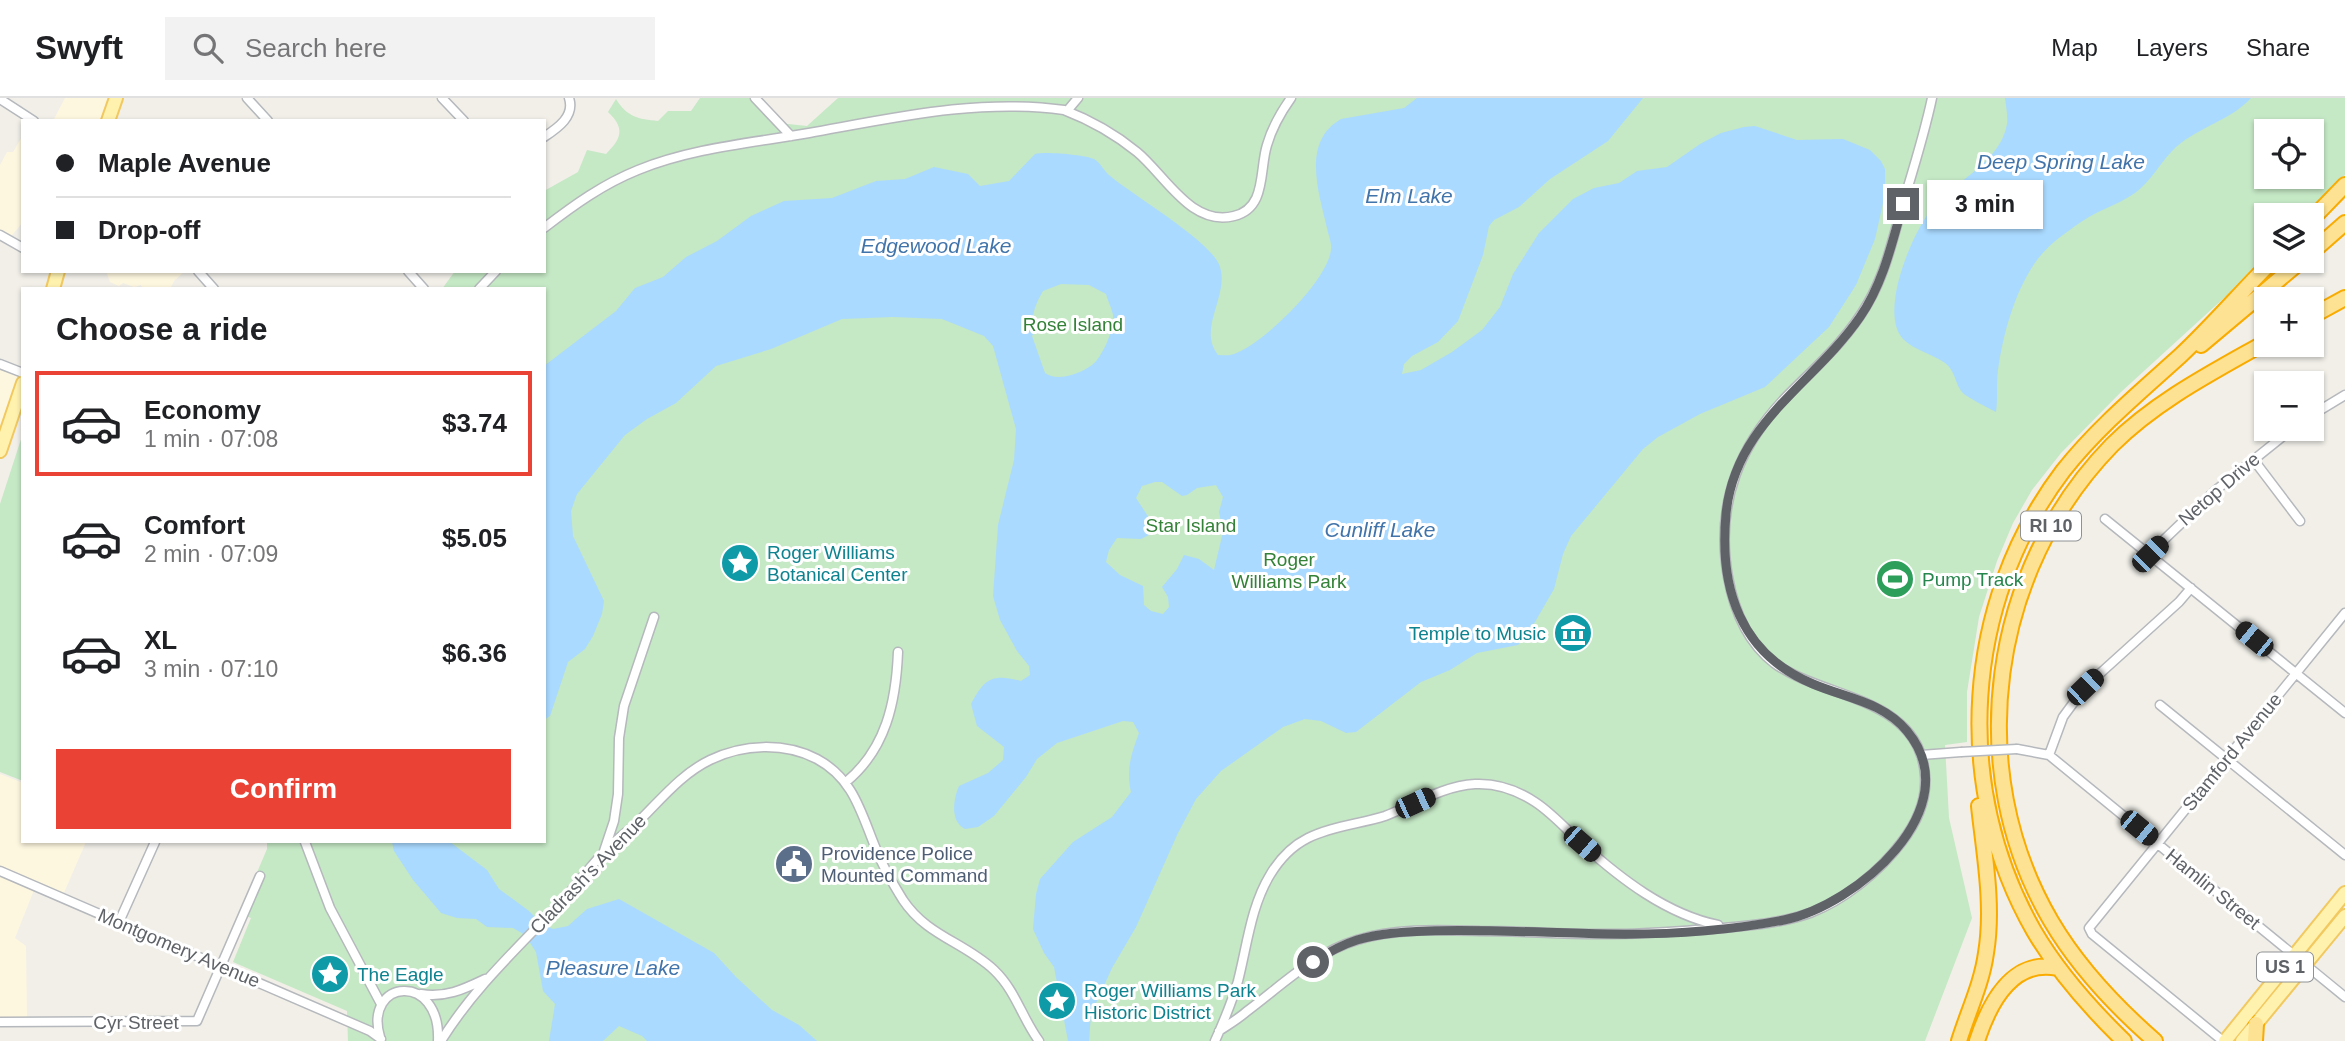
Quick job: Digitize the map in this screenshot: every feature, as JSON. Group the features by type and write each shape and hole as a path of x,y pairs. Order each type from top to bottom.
{"highway":[{"path":"2324,207 2345,185"},
{"path":"2324,241 2345,223"},
{"path":"2113,417 2196,340 2260,273"},
{"name":"RI 10","path":"2124,1041 2088,1005 2058,968 2025,914 2003,864 1987,808 1980,754 1979,706 1983,659 2008,569 2024,534 2052,487 2081,450 2113,417 2287,273"},
{"path":"2324,309 2345,298"},
{"name":"RI 10","path":"2155,1041 2112,1000 2068,947 2042,905 2027,872 2011,821 2001,769 1998,715 2003,663 2015,610 2034,560 2059,513 2090,470 2115,443 2164,403 2254,349"},
{"path":"1959,1041 1982,973 1988,942 1979,803 1980,754"},
{"path":"1977,1041 1990,1008 2008,982 2030,968 2058,968"},
{"path":"2255,1041 2256,1024"}],"main road":[{"path":"109,119 116,98"},
{"path":"0,451 21,389"},
{"name":"US 1","path":"2224,1041 2345,893"},
{"name":"US 1","path":"2242,1041 2345,916"}],"street":[{"path":"247,98 266,119"},
{"path":"442,98 462,119"},
{"path":"546,136 562,124 568,115 571,104 569,98"},
{"path":"755,98 792,136"},
{"path":"1067,111 1078,98"},
{"path":"546,228 597,190 650,165 696,153 968,99 1020,100 1067,111 1103,129 1138,152 1194,208 1206,215 1226,217 1246,211 1256,200 1268,142 1291,98"},
{"path":"1219,1031 1324,955 1345,944 1369,937 1441,931 1612,934 1731,927 1783,920 1816,910 1842,896 1875,871 1899,846 1917,817 1925,783 1921,755 1907,732 1884,712 1871,704 1798,677 1760,650 1735,607 1728,575 1725,529 1729,492 1746,449 1762,425 1853,326 1877,288 1932,98"},
{"path":"0,99 31,119"},
{"path":"0,235 21,247"},
{"path":"200,273 212,287"},
{"path":"410,273 422,287"},
{"path":"481,287 494,273"},
{"path":"0,364 21,372"},
{"path":"2324,408 2345,395"},
{"name":"Netop Drive","path":"2150,554 2183,520 2276,441"},
{"path":"2253,459 2300,521"},
{"path":"2105,519 2345,713"},
{"path":"1921,755 2017,749 2049,755 2063,718 2085,687 2191,588"},
{"name":"Stamford Avenue","path":"2224,1041 2092,934 2089,928 2345,613"},
{"path":"604,851 614,821 618,794 624,706 654,617"},
{"path":"846,782 869,758 887,723 896,690 898,652"},
{"path":"2160,705 2345,855"},
{"name":"Cladrash's Avenue","path":"440,1041 488,977 544,920 604,851 691,772 709,760 730,752 769,747 794,750 824,764 846,782 861,809 882,863 905,903 930,930 976,955 1001,977 1017,998 1039,1041"},
{"name":"Hamlin Street","path":"2049,755 2345,997"},
{"path":"1215,1041 1232,1002 1260,895 1274,869 1288,853 1315,835 1383,816 1464,785 1508,788 1526,796 1546,810 1614,872 1647,895 1707,922 1731,927"},
{"path":"119,922 155,843"},
{"path":"305,843 330,908 380,1008 377,1024 382,1040"},
{"name":"Montgomery Avenue","path":"0,871 373,1032 382,1040"},
{"name":"Cyr Street","path":"0,1022 197,1021 260,876"},
{"name":"Cladrash's Avenue","path":"410,991 430,995 447,994 488,977"},
{"path":"358,1026 370,1022 394,993 410,991 424,997 432,1006 440,1041"}],"shaded area":[{"path":"65,98 115,98 109,119 54,119"},
{"path":"21,138 21,224 8,240 0,236 0,165 7,152 13,152"},
{"path":"107,273 183,273 171,287 134,287 123,283 119,286 110,282"},
{"path":"0,363 21,372 21,389 0,451"},
{"path":"0,774 21,782 21,843 86,843 63,895 36,885 15,938 26,946 27,1021 0,1025"}],"green space":[{"name":"Roger Williams Park","path":"700,98 757,98 779,123 807,126 838,98 2345,98 2345,175 2317,203 2254,203 2254,267 2225,297 2121,392 2061,453 2032,490 2013,523 1997,561 1979,617 1967,692 1967,742 1945,745 1949,818 1972,918 1925,1041 348,1041 347,1011 233,962 251,918 241,914 241,910 267,849 267,843 546,843 546,287 443,287 454,273 546,273 546,190 578,172 587,150 606,154 611,148 618,138 619,128 608,112 616,99 634,116 658,121 668,111 691,111"},
{"path":"21,439 21,780 0,772 0,504"}],"water":[{"name":"Cunliff Lake","path":"1417,98 1643,98 1608,141 1550,179 1519,207 1494,220 1489,226 1483,255 1458,321 1438,342 1412,356 1404,364 1402,374 1421,370 1482,330 1500,307 1513,274 1539,233 1573,199 1594,188 1619,183 1637,171 1667,167 1721,133 1755,126 1797,140 1843,139 1870,150 1881,161 1885,169 1885,194 1875,239 1856,285 1829,327 1765,387 1700,414 1658,437 1643,449 1571,536 1563,554 1554,589 1528,634 1518,645 1477,653 1450,670 1421,682 1356,732 1346,733 1321,721 1305,719 1283,727 1221,771 1196,799 1136,927 1112,968 1091,1014 1089,1041 1068,1041 1054,967 1033,929 1036,894 1040,879 1073,842 1112,817 1131,792 1130,762 1139,733 1133,722 1123,721 1057,743 1037,759 994,816 978,827 965,829 955,816 954,804 959,786 988,773 1003,760 1004,747 977,726 971,704 980,689 990,680 1003,678 1021,681 1030,675 1029,666 1017,651 1000,620 993,596 998,525 1014,460 1016,429 993,346 984,336 942,319 842,319 771,349 716,366 676,403 625,435 577,494 571,511 573,536 604,601 593,636 585,649 568,662 550,716 546,719 546,364 616,311 635,288 663,277 686,257 717,241 751,216 784,201 832,198 876,181 905,179 934,167 968,174 980,186 1009,181 1035,154 1074,155 1096,160 1109,175 1188,232 1214,257 1222,278 1212,323 1212,345 1218,355 1232,355 1261,338 1292,310 1319,277 1327,262 1331,244 1317,184 1317,154 1329,129 1341,119 1404,108","holes":["1061,284 1089,285 1106,294 1113,321 1107,342 1100,356 1087,368 1062,377 1050,376 1045,373 1032,336 1035,332 1033,321 1038,301 1043,291","1162,482 1182,496 1197,488 1216,485 1223,497 1219,512 1223,532 1214,570 1199,559 1184,555 1177,569 1162,587 1168,597 1169,607 1163,614 1151,611 1144,605 1143,586 1120,575 1106,562 1109,550 1117,538 1141,539 1153,533 1153,524 1136,498 1142,486"]},
{"name":"Deep Spring Lake","path":"2005,98 2251,98 2234,112 2176,147 2135,193 2081,222 2057,239 2041,255 2022,285 2007,327 1998,370 1996,412 1964,394 1945,363 1903,339 1896,327 1894,310 1901,271 1926,217 1943,197 1987,160 2003,137 2007,124"},
{"name":"Pleasure Lake","path":"392,843 451,843 487,870 499,889 542,924 553,929 568,926 587,909 619,899 714,953 772,1010 799,1025 817,1041 647,1041 619,1026 603,1041 549,1041 555,1004 543,991 536,952 525,935 513,928 487,927 476,919 457,918 441,913 413,880 394,851"}],"place":[{"name":"Roger Williams Botanical Center","path":"740,563"},
{"name":"Pump Track","path":"1895,579"},
{"name":"Temple to Music","path":"1573,633"},
{"name":"Providence Police Mounted Command","path":"794,864"},
{"name":"The Eagle","path":"330,974"},
{"name":"Roger Williams Park Historic District","path":"1057,1001"}],"route":[{"path":"1313,962 1345,944 1403,932 1467,930 1637,934 1783,920 1816,910 1836,900 1875,871 1899,846 1917,817 1924,791 1923,763 1916,743 1903,726 1871,704 1798,677 1760,650 1735,607 1728,575 1725,529 1729,492 1746,449 1762,425 1829,355 1860,317 1881,277 1903,204"}],"water label":[{"name":"Elm Lake","path":"1409,195"},
{"name":"Edgewood Lake","path":"936,245"}],"park label":[{"name":"Rose Island","path":"1073,324"},
{"name":"Star Island","path":"1191,525"}]}
